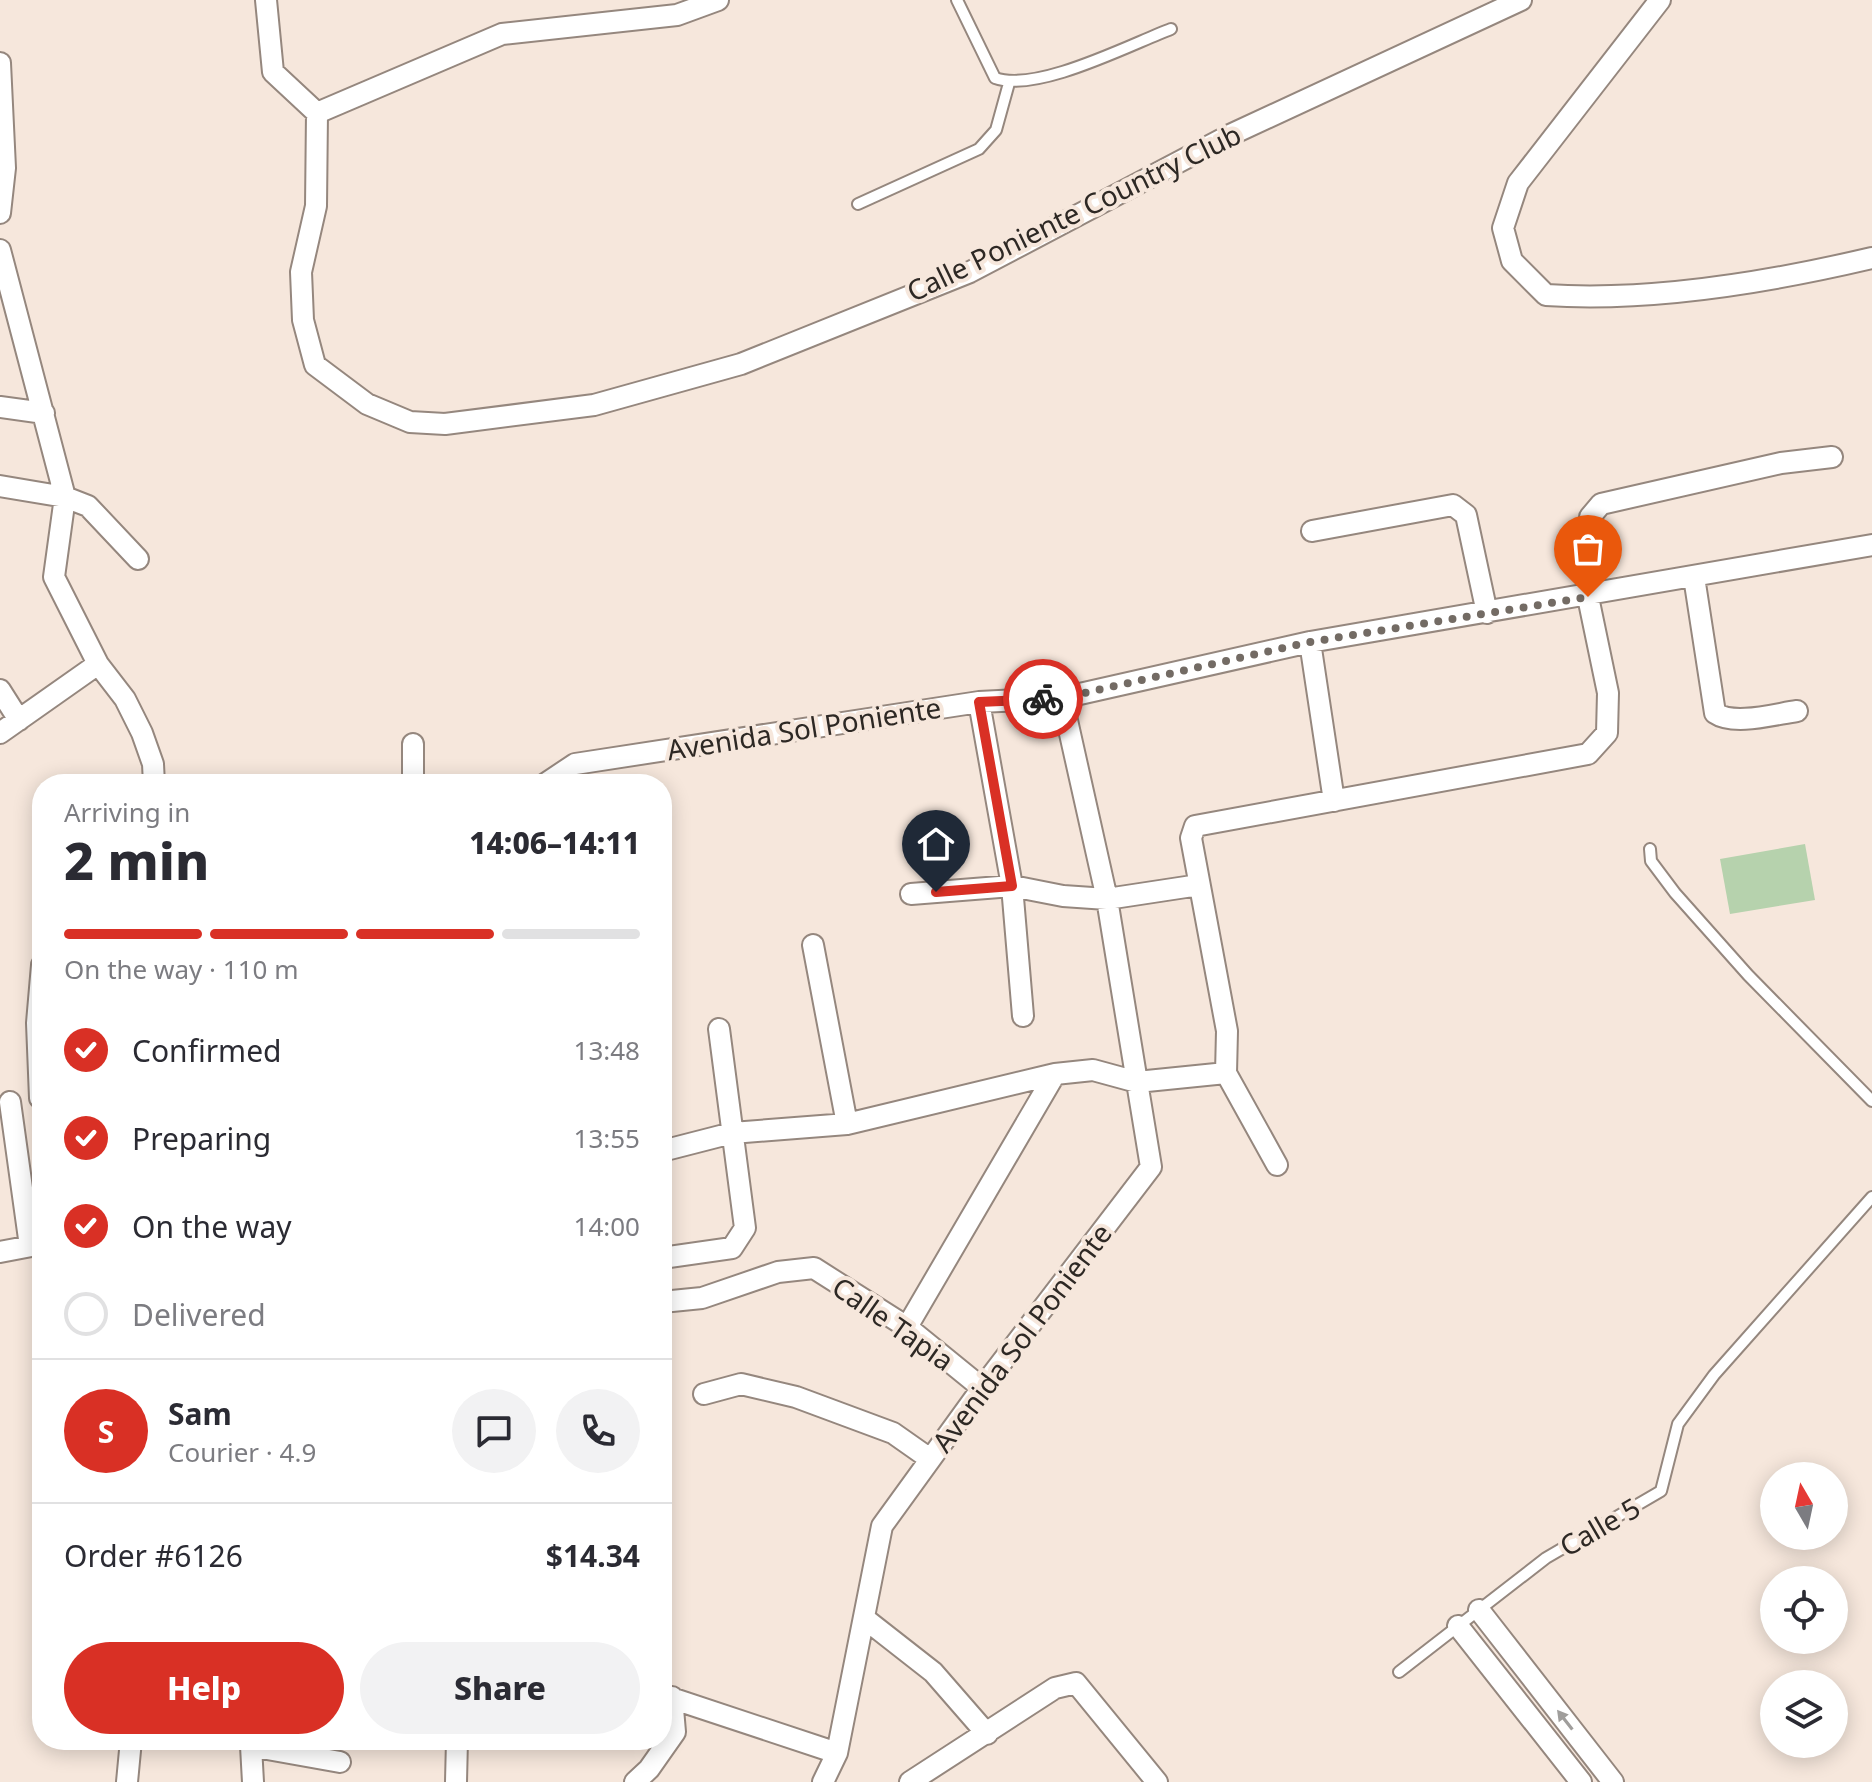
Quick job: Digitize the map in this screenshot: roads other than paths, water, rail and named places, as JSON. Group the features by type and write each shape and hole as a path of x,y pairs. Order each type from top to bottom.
{"street":[{"path":"266,0 273,72 317,113 502,34 677,15 718,0"},
{"name":"Calle Poniente Country Club","path":"317,113 316,206 301,272 303,320 315,365 367,404 410,422 445,424 594,405 741,364 970,272 1230,135 1521,0"},
{"path":"1660,0 1518,183 1503,228 1512,261 1546,295 1596,299 1711,287 1872,258"},
{"path":"0,63 5,168 0,213"},
{"path":"0,250 7,306 44,413 65,497 54,577 98,664 125,699 142,733 154,774"},
{"path":"0,407 44,413"},
{"path":"1277,1165 1226,1073 1227,1031 1191,838 1195,826 1588,754 1607,733 1608,706 1588,597 1590,517 1601,504 1781,463 1832,457"},
{"path":"0,486 65,497 88,506 138,559"},
{"path":"1312,531 1453,505 1466,515 1487,613"},
{"name":"Avenida Sol Poniente","path":"560,774 575,764 979,702 1062,698 1310,642 1588,597 1872,545"},
{"path":"1694,577 1715,713 1735,718 1797,711"},
{"path":"1310,642 1334,801"},
{"path":"0,733 98,664"},
{"path":"0,690 19,720"},
{"name":"Avenida Sol Poniente","path":"823,1782 837,1753 882,1526 982,1388 1151,1167 1107,899 1062,698"},
{"path":"979,702 1012,886 1023,1016"},
{"path":"413,744 413,774"},
{"path":"911,894 1012,886 1063,896 1107,899 1199,885"},
{"path":"813,945 847,1124"},
{"path":"672,1257 732,1248 745,1228 719,1029"},
{"path":"672,1148 732,1133 847,1124 1055,1074 1093,1070 1137,1082 1226,1073"},
{"path":"907,1327 1055,1074"},
{"path":"32,1099 5,1103 32,1227"},
{"path":"0,1252 32,1246"},
{"name":"Calle Tapia","path":"672,1301 702,1298 778,1272 814,1268 907,1327 982,1388"},
{"path":"704,1394 741,1384 796,1397 893,1433 930,1459"},
{"path":"1479,1610 1613,1782"},
{"path":"864,1618 933,1672 987,1734"},
{"path":"1458,1626 1581,1782"},
{"path":"910,1782 1055,1688 1076,1683 1157,1782"},
{"path":"672,1698 837,1753"},
{"path":"127,1782 130,1750"},
{"path":"251,1750 253,1782"},
{"path":"284,1750 340,1762"},
{"path":"456,1782 457,1750"},
{"path":"635,1782 662,1750"}],"lane":[{"path":"957,0 995,78 1009,83 1057,73 1171,29"},
{"path":"858,204 979,149 996,130 1009,83"},
{"path":"1650,849 1651,861 1675,893 1748,975 1872,1101"},
{"name":"Calle 5","path":"1399,1672 1546,1558 1661,1491 1678,1424 1714,1375 1872,1197"}]}
